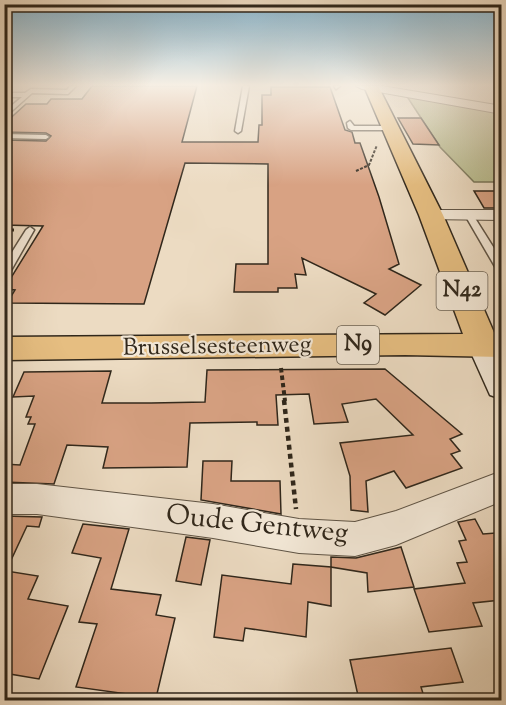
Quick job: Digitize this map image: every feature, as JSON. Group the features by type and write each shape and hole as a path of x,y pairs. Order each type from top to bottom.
{"main road":[{"name":"N42","path":"384,119 493,346"},
{"name":"Brusselsesteenweg","path":"4,349 493,346"},
{"path":"493,346 501,386"}],"street":[{"path":"431,215 501,215"},
{"name":"Oude Gentweg","path":"4,499 37,499 109,507 299,536 355,539 396,528 501,486"}],"lane":[{"path":"238,131 240,119"},
{"path":"350,123 351,128 389,128"},
{"path":"4,136 46,137"},
{"path":"469,215 501,270"},
{"path":"4,273 30,230"}],"path":[{"path":"356,171 369,165 377,147 370,128"},
{"path":"279,346 299,536"}],"green space":[{"path":"422,119 501,119 501,182 474,182 440,147"}],"building":[{"path":"10,119 188,119 182,142 258,142 259,125 262,125 262,119 341,119 345,130 352,132 355,143 360,143 379,197 399,264 389,269 421,285 385,315 364,303 376,294 302,258 306,275 295,274 297,288 278,288 278,292 234,292 236,264 268,264 268,164 185,163 144,304 7,303 15,290 4,289 43,226 4,225 4,140 46,141 51,136 46,133 4,132 4,124"},
{"path":"399,119 422,119 439,145 413,144"},
{"path":"474,191 501,191 501,208 484,208"},
{"path":"385,369 462,434 450,439 460,451 451,454 462,468 406,488 394,471 366,481 368,512 351,510 350,476 340,443 413,435 376,399 342,404 348,422 314,424 309,394 276,395 278,425 257,425 257,422 190,423 187,467 103,468 108,447 67,445 54,484 4,482 4,464 20,465 35,424 28,424 31,417 26,417 34,396 13,397 24,372 111,371 102,403 151,403 205,402 207,370"},
{"path":"203,461 232,461 231,481 280,481 281,514 201,500"},
{"path":"4,516 42,517 39,527 27,526 6,571 38,576 28,599 68,606 39,679 4,673"},
{"path":"475,519 483,534 496,533 501,544 501,600 473,603 482,626 429,632 414,589 465,583 457,563 467,562 459,541 466,540 458,522"},
{"path":"83,524 129,529 111,589 161,595 156,615 175,618 156,698 76,687 97,624 79,622 101,558 72,553"},
{"path":"186,537 210,540 201,585 176,581"},
{"path":"401,547 414,587 368,592 367,573 331,567 331,557 356,558"},
{"path":"293,564 331,567 331,606 308,602 306,637 245,628 243,641 214,637 222,575 291,584"},
{"path":"451,648 463,682 421,687 425,700 359,700 350,660"}]}
